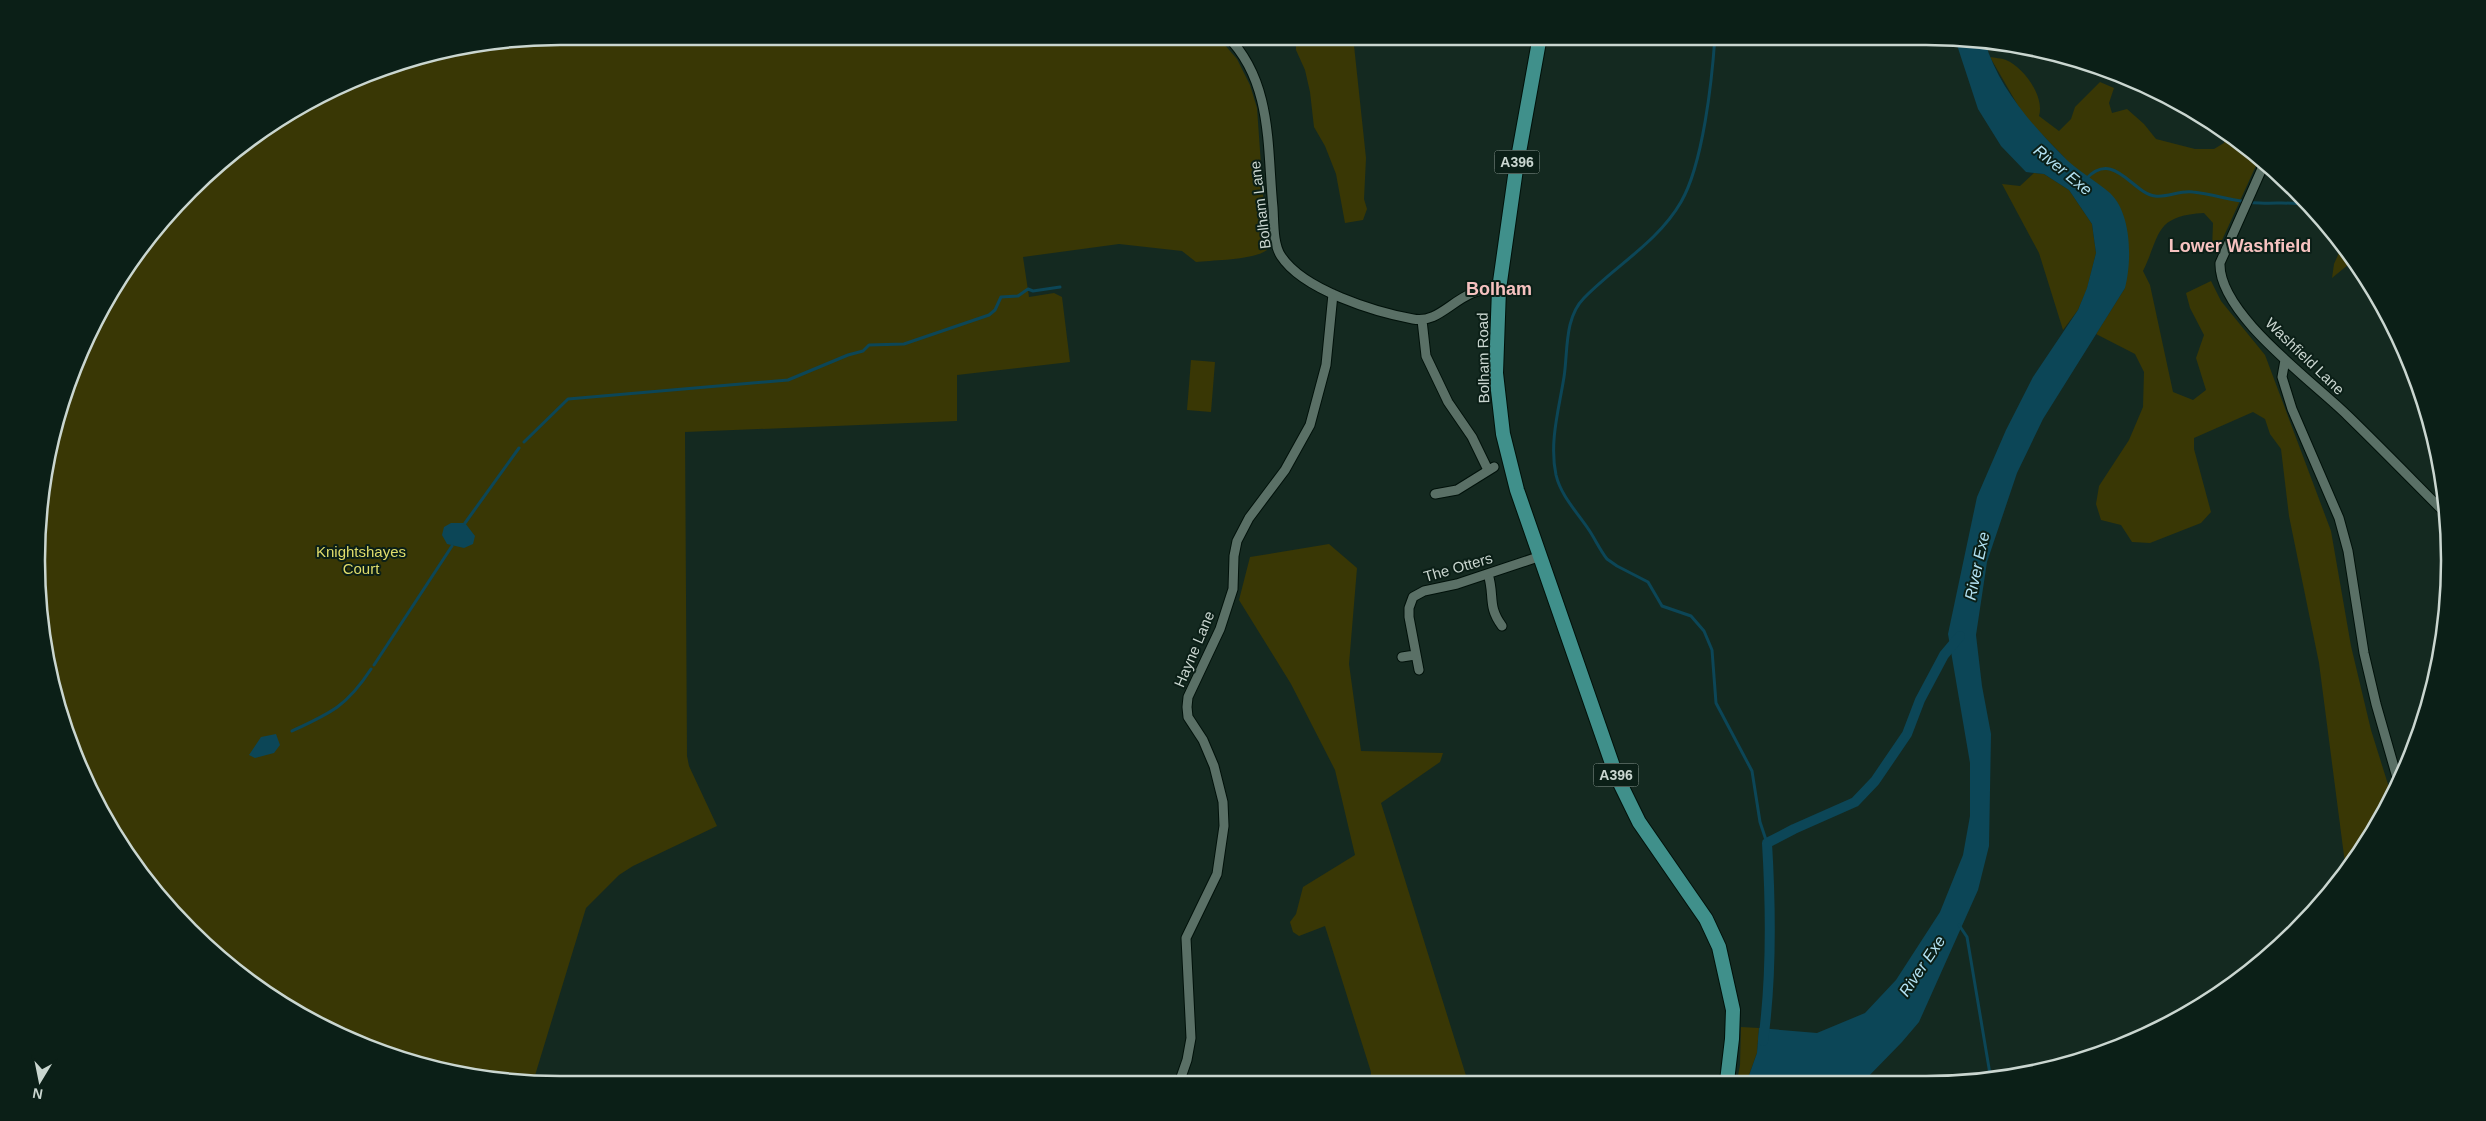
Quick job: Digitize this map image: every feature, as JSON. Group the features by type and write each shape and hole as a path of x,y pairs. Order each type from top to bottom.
{"main road":[{"name":"Bolham Road","path":"1538,45 1516,168 1499,289 1496,343 1499,407 1508,458 1541,556"},
{"name":"A396","path":"1541,556 1590,706 1616,775 1639,822 1706,919 1718,947 1733,1010 1728,1076"}],"street":[{"name":"Bolham Lane","path":"1234,45 1248,63 1258,83 1265,109 1274,229 1280,255 1300,275 1333,294 1359,305 1422,320"},
{"name":"Washfield Lane","path":"2261,170 2220,263 2221,280 2227,292 2245,316 2285,360 2347,415 2438,506"},
{"path":"1435,494 1457,490 1491,469 1448,402 1426,356 1422,320 1443,312 1459,298 1472,292 1487,288 1499,289"},
{"name":"Hayne Lane","path":"1181,1076 1187,1060 1190,1038 1186,938 1217,874 1224,826 1223,802 1214,766 1203,740 1188,717 1188,697 1220,629 1233,589 1234,556 1237,541 1249,518 1285,470 1310,425 1326,364 1333,294"},
{"path":"2285,360 2282,377 2292,409 2339,518 2348,551 2364,653 2395,772"},
{"name":"The Otters","path":"1419,670 1415,655 1409,608 1413,597 1424,591 1488,574 1541,556"},
{"path":"1488,574 1492,589 1492,608 1502,626"},
{"path":"1402,657 1415,655"}],"green space":[{"name":"Knightshayes Court","path":"560,45 1225,45 1237,59 1250,85 1257,108 1267,250 1244,258 1196,262 1182,251 1119,244 1023,257 1029,297 1054,293 1062,297 1070,362 957,375 957,421 685,432 687,756 689,766 717,826 633,866 619,875 586,908 535,1075 493,1072 427,1058 363,1037 303,1007 274,989 221,948 196,925 173,900 132,847 98,788 72,726 55,661 49,628 45,560 49,493 55,460 72,395 98,333 132,274 173,221 196,196 221,173 274,132 303,114 363,84 395,72 460,55 493,49"},
{"path":"1296,45 1354,45 1366,158 1364,199 1367,209 1363,220 1345,223 1336,174 1325,146 1314,127 1310,92 1305,70 1296,50"},
{"path":"1990,57 2006,60 2019,69 2036,91 2040,108 2039,116 2059,131 2071,119 2075,107 2100,82 2114,88 2109,103 2112,113 2127,109 2144,124 2156,139 2195,149 2214,149 2224,141 2256,166 2218,249 2212,250 2213,223 2204,213 2176,218 2167,223 2157,237 2143,271 2150,285 2173,392 2193,400 2206,390 2196,358 2204,335 2190,308 2186,293 2211,281 2221,301 2265,355 2331,531 2351,646 2371,730 2389,787 2372,818 2345,860 2319,663 2289,516 2281,449 2270,434 2265,419 2253,412 2194,438 2194,449 2211,512 2201,523 2150,543 2132,542 2121,525 2101,520 2096,504 2099,486 2129,440 2143,407 2144,372 2135,354 2096,334 2125,288 2064,157 2024,116"},
{"path":"2034,173 2044,174 2069,190 2092,224 2096,253 2087,289 2078,310 2063,330 2039,253 2002,184 2020,186"},
{"path":"2339,253 2348,265 2332,278 2334,264"},
{"path":"1191,360 1215,362 1211,412 1187,410"},
{"path":"1329,544 1357,568 1349,664 1361,751 1443,753 1440,762 1381,803 1466,1076 1371,1076 1325,926 1299,936 1293,932 1290,922 1296,914 1303,887 1355,855 1335,770 1291,684 1239,600 1250,557"},
{"path":"1741,1027 1759,1028 1757,1053 1749,1076 1738,1076"}],"water":[{"name":"River Exe","path":"1957,46 1987,49 1998,74 2027,117 2067,160 2110,193 2117,202 2123,213 2128,238 2129,265 2125,288 2043,419 2017,473 1987,562 1976,635 1982,686 1991,734 1989,846 1978,890 1919,1022 1869,1076 1749,1076 1757,1053 1759,1028 1817,1033 1865,1013 1896,980 1940,912 1963,855 1970,816 1970,763 1948,634 1977,497 2006,430 2033,377 2078,310 2087,288 2096,253 2092,224 2069,190 2044,174 2026,172 2001,146 1978,109"},
{"path":"451,523 465,523 475,536 473,544 464,548 447,544 442,535 444,527"},
{"path":"276,734 280,745 274,753 255,758 249,755 261,737"}],"waterway":[{"path":"1714,45 1712,76 1701,145 1689,186 1681,202 1648,242 1584,298 1573,315 1568,336 1564,377 1554,438 1554,463 1558,483 1607,559 1648,582 1662,606 1691,616 1704,631 1712,650 1716,703 1752,771 1760,822 1767,843"},
{"name":"River Exe","path":"2086,179 2096,171 2114,170 2138,188 2155,196 2188,192 2251,203 2297,203"},
{"path":"524,442 568,399 788,380 848,355 863,351 869,345 904,344 989,315 995,310 1001,297 1018,296 1028,289 1033,291 1060,287"},
{"path":"465,523 519,448"},
{"path":"374,665 452,546"},
{"path":"1763,1041 1768,992 1770,942 1767,843 1855,802 1875,781 1907,734 1920,700 1944,655 1960,636"},
{"path":"292,731 328,713 346,700 371,669"},
{"path":"1959,925 1967,937 1990,1072"}],"district":[{"name":"Lower Washfield","path":"2240,246"},
{"name":"Bolham","path":"1499,289"}]}
